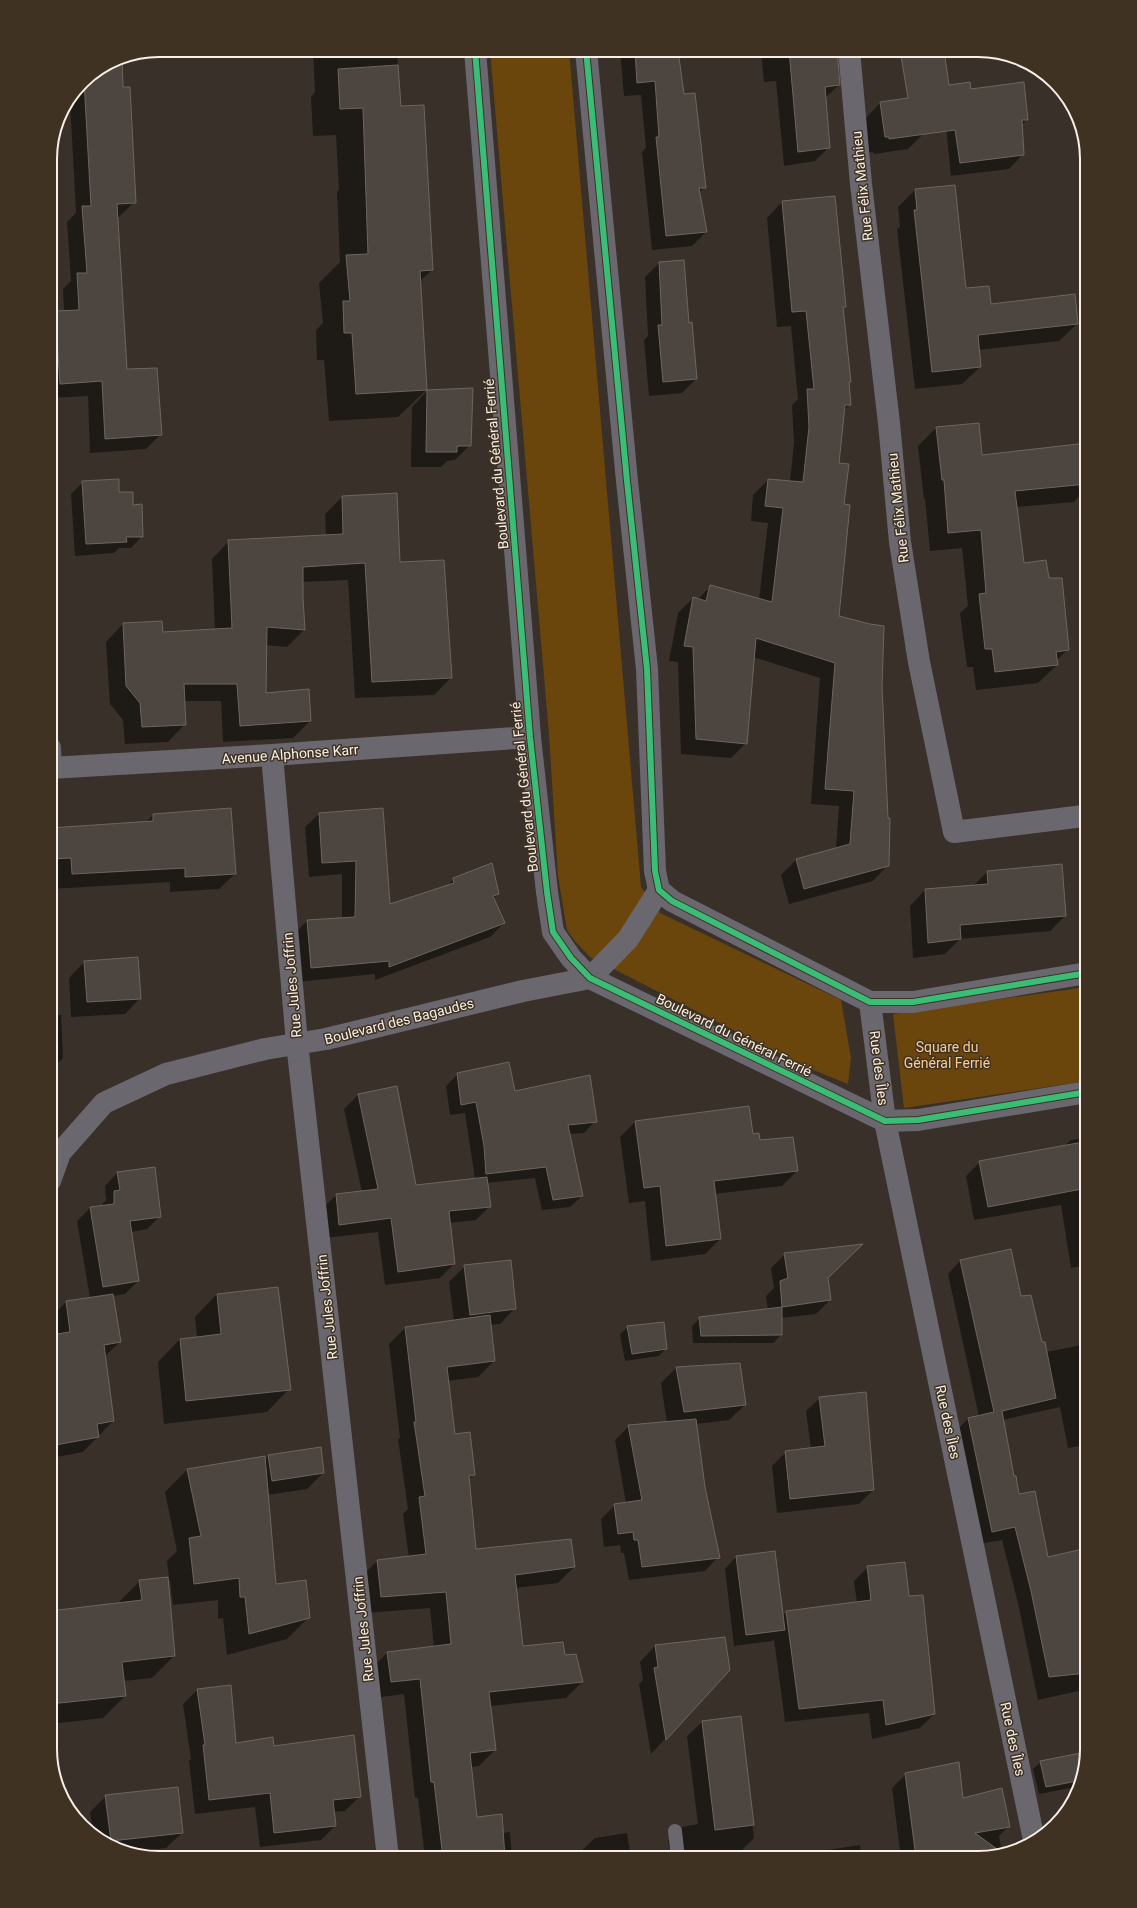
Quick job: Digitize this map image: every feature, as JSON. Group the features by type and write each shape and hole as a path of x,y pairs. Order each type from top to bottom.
{"street":[{"name":"Boulevard du Général Ferrié","path":"477,57 530,737 545,877 553,932 571,958 590,978 886,1121 918,1120 1080,1093"},
{"path":"587,57 627,481 647,669 655,872 659,890 672,901 870,1002 913,1002 1080,974"},
{"name":"Rue Félix Mathieu","path":"850,57 861,184 889,423 900,542 919,662 954,832 1080,816"},
{"name":"Avenue Alphonse Karr","path":"57,761 272,755 530,737"},
{"name":"Rue Jules Joffrin","path":"272,755 297,1043 387,1851"},
{"path":"590,978 628,939 659,890"},
{"name":"Boulevard des Bagaudes","path":"57,1161 60,1153 104,1103 166,1074 265,1049 326,1039 523,990 590,978"},
{"name":"Rue des Îles","path":"870,1002 886,1121 1033,1835"}],"lane":[{"path":"675,1831 677,1851"}],"green space":[{"path":"491,57 570,57 641,887 660,913 841,1000 851,1058 848,1084 806,1067 590,957 575,941 567,930 558,876 549,734"},
{"name":"Square du Général Ferrié","path":"1080,988 1080,1082 904,1108 893,1014"}],"building":[{"path":"635,57 679,57 684,94 695,93 706,188 699,188 707,232 666,236 656,137 659,137 655,81 637,83"},
{"path":"790,57 838,57 840,85 825,87 830,148 798,152"},
{"path":"901,57 945,57 949,85 970,82 971,89 1024,82 1028,120 1022,120 1024,155 960,163 955,130 889,139 889,137 885,137 880,102 908,98"},
{"path":"122,64 123,87 130,87 136,203 117,204 127,369 157,368 162,435 105,439 102,381 60,384 57,340 57,311 79,310 77,273 87,273 82,206 91,206 85,89 97,78"},
{"path":"398,65 401,106 424,105 433,270 420,271 427,390 356,394 352,333 344,333 343,301 350,301 346,255 368,254 363,108 340,109 338,69"},
{"path":"955,185 966,288 989,286 991,304 1075,294 1078,324 978,335 981,367 932,372 914,210 917,210 915,189"},
{"path":"835,196 846,307 843,307 851,382 849,382 851,405 845,405 839,463 849,464 844,504 850,505 839,616 884,626 882,686 888,818 890,818 889,866 804,889 796,859 850,844 854,791 825,789 835,663 756,638 747,744 696,739 693,647 684,646 693,597 706,601 710,585 772,602 783,508 765,506 768,479 803,482 809,427 807,389 814,389 806,311 792,312 782,201"},
{"path":"684,260 689,323 692,322 697,379 663,382 658,325 662,325 659,262"},
{"path":"473,388 471,446 457,446 457,452 426,452 427,390"},
{"path":"979,423 982,455 1080,444 1080,485 1015,491 1024,563 1046,560 1049,578 1062,578 1069,650 1056,652 1058,665 995,672 992,649 985,649 979,594 986,593 981,530 948,533 944,480 942,480 936,427"},
{"path":"119,479 119,492 133,492 133,505 142,504 143,537 126,537 127,542 86,544 82,481"},
{"path":"397,493 400,562 444,560 452,678 372,682 365,563 303,567 305,630 267,627 266,693 309,689 311,721 240,726 237,684 184,684 186,725 142,727 140,703 126,686 123,623 162,621 163,632 232,628 228,540 343,534 342,496"},
{"path":"231,808 236,874 185,877 185,868 72,874 71,858 57,859 57,828 153,821 153,814"},
{"path":"383,808 390,904 454,883 453,878 492,863 499,894 493,896 505,923 389,967 389,961 311,968 307,920 355,917 356,861 322,863 319,813"},
{"path":"1062,864 1066,916 960,925 961,939 928,943 925,889 988,884 987,871"},
{"path":"138,957 141,999 87,1002 84,961"},
{"path":"509,1062 515,1091 590,1075 597,1122 568,1125 583,1196 553,1200 546,1167 486,1174 484,1146 476,1102 461,1105 457,1073"},
{"path":"397,1086 416,1185 487,1177 491,1207 449,1211 455,1264 398,1272 391,1218 339,1225 336,1194 378,1189 358,1094"},
{"path":"749,1106 753,1134 759,1133 760,1140 793,1137 798,1171 714,1181 721,1239 666,1246 660,1186 644,1188 635,1121"},
{"path":"1080,1143 1080,1189 988,1207 979,1161"},
{"path":"155,1167 161,1217 130,1221 139,1281 103,1287 90,1207 114,1204 114,1191 120,1190 117,1172"},
{"path":"863,1244 828,1278 831,1300 782,1307 780,1281 788,1278 784,1253"},
{"path":"1011,1249 1021,1296 1031,1295 1042,1342 1045,1342 1056,1398 1002,1411 1014,1476 1016,1476 1019,1494 1035,1491 1048,1557 1080,1550 1080,1674 1049,1677 1031,1591 1015,1527 992,1532 968,1418 994,1412 960,1260"},
{"path":"511,1260 516,1309 470,1315 464,1265"},
{"path":"278,1287 291,1390 186,1401 180,1339 221,1334 217,1294"},
{"path":"113,1294 121,1342 104,1345 114,1421 97,1424 99,1437 57,1445 57,1334 70,1332 66,1301"},
{"path":"782,1307 782,1335 701,1336 699,1317"},
{"path":"490,1315 495,1361 447,1367 455,1434 470,1432 475,1475 469,1476 476,1549 571,1539 575,1567 515,1575 523,1646 563,1642 565,1655 576,1654 583,1682 489,1692 496,1750 470,1753 477,1817 502,1814 505,1851 442,1851 434,1782 431,1782 420,1679 391,1682 387,1652 451,1644 446,1592 381,1597 377,1560 426,1554 419,1497 425,1496 414,1422 416,1422 405,1327"},
{"path":"664,1322 667,1349 632,1354 627,1326"},
{"path":"740,1363 746,1405 684,1412 676,1367"},
{"path":"866,1392 874,1490 790,1499 785,1451 825,1446 819,1397"},
{"path":"696,1419 705,1487 720,1558 642,1567 638,1540 634,1540 633,1532 618,1534 614,1504 642,1500 628,1425"},
{"path":"321,1447 324,1473 272,1481 268,1455"},
{"path":"265,1456 276,1584 306,1580 310,1618 249,1634 245,1597 240,1597 239,1578 194,1584 189,1538 201,1536 187,1469"},
{"path":"775,1551 785,1630 746,1635 736,1556"},
{"path":"905,1562 909,1596 923,1595 935,1714 886,1725 883,1700 799,1709 786,1611 871,1600 867,1566"},
{"path":"168,1577 175,1656 122,1662 126,1696 57,1703 57,1610 142,1600 139,1580"},
{"path":"725,1637 730,1670 666,1740 654,1668 658,1667 655,1645"},
{"path":"231,1685 236,1743 273,1737 274,1746 354,1735 361,1797 333,1800 336,1826 274,1833 270,1793 209,1800 203,1745 205,1745 197,1689"},
{"path":"741,1716 754,1825 715,1830 702,1721"},
{"path":"1080,1753 1075,1781 1046,1787 1040,1761"},
{"path":"959,1762 963,1798 1002,1788 1010,1827 975,1833 997,1849 984,1851 915,1851 905,1773"},
{"path":"178,1787 183,1833 115,1841 111,1838 105,1795"}],"cycle path":[{"path":"476,57 530,737 547,892 553,932 571,958 590,978 885,1121 918,1120 1080,1093"},
{"path":"587,57 627,481 647,669 655,871 659,890 672,901 870,1002 913,1002 1080,974"}]}
